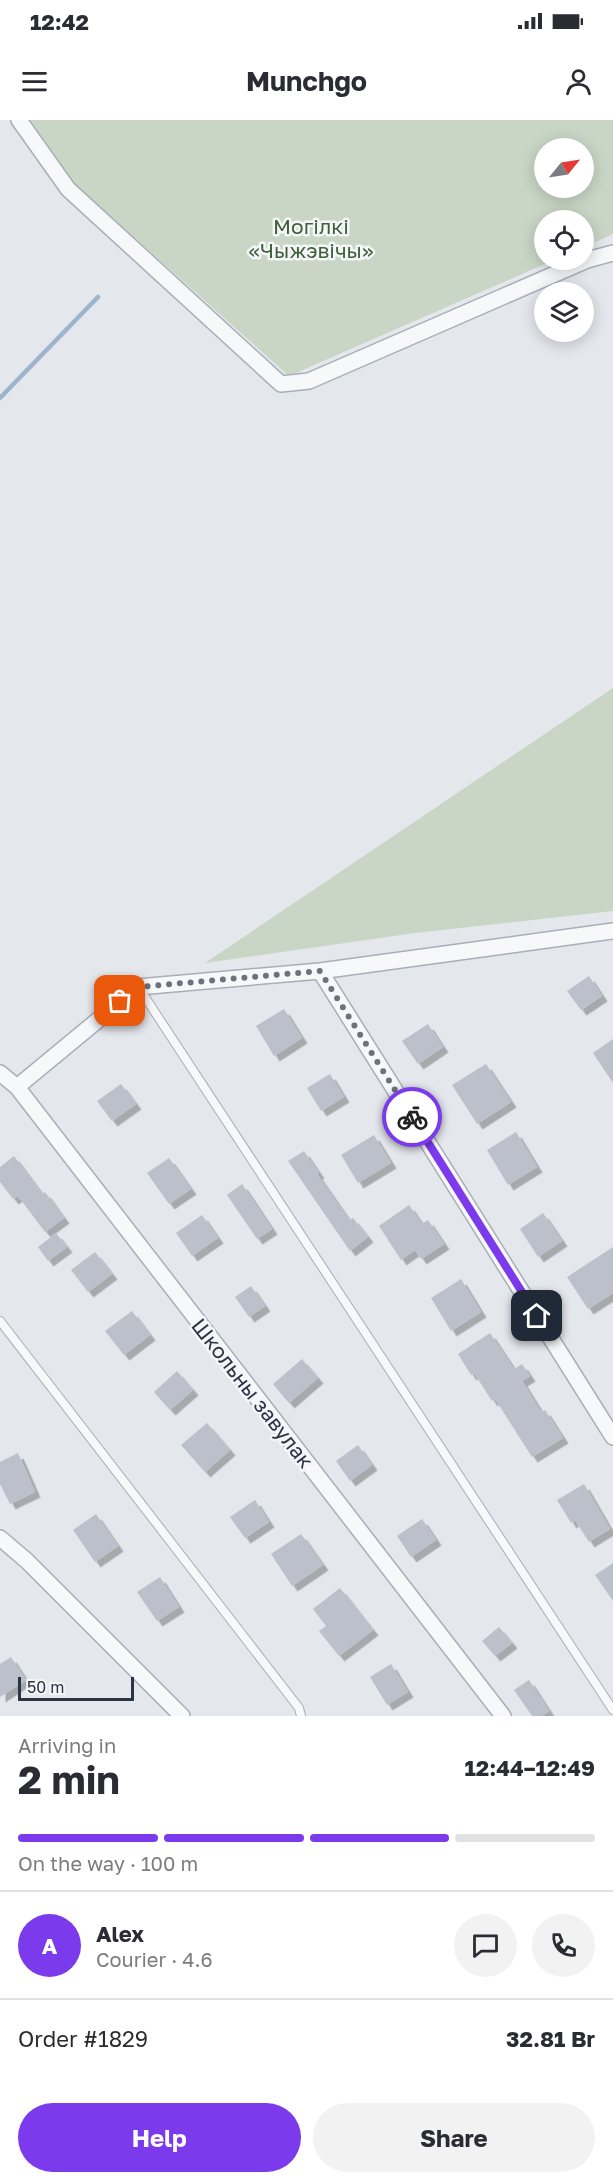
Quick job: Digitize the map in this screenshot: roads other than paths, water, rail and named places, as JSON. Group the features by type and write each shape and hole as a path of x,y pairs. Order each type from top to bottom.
{"street":[{"path":"19,120 68,189 281,384 309,381 586,260 613,253"},
{"path":"17,1087 138,987 320,971 613,931"},
{"path":"320,971 613,1437"},
{"name":"Школьны завулак","path":"0,1073 17,1087 503,1716"},
{"path":"0,1538 27,1561 182,1716"}],"lane":[{"path":"138,987 613,1710"},
{"path":"0,1321 299,1708 301,1716"}],"waterway":[{"path":"0,398 98,297"}],"park label":[{"name":"Могілкі «Чыжэвічы»","path":"311,238"}]}
